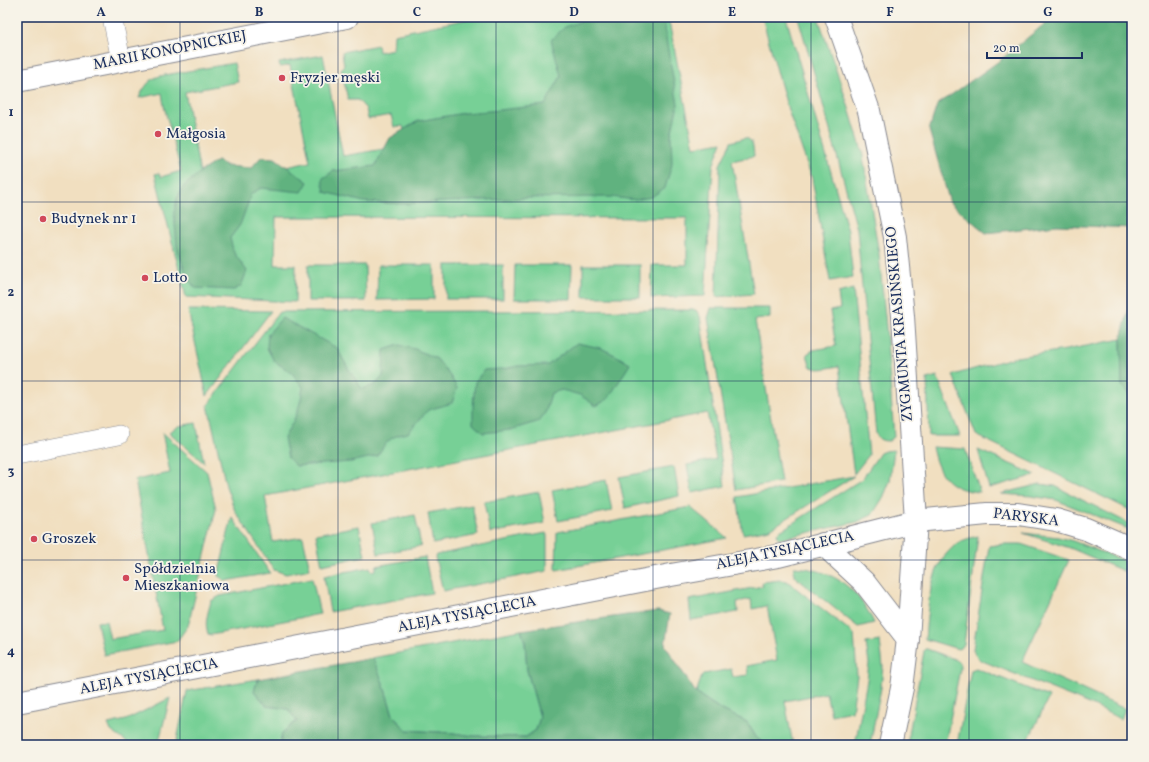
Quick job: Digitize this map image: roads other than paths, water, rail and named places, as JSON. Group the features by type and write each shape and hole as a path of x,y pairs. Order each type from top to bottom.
{"street":[{"name":"MARII KONOPNICKIEJ","path":"17,81 347,17"},
{"name":"ZYGMUNTA KRASIŃSKIEGO","path":"836,17 869,112 895,237 903,316 916,521 908,639 902,688 890,745"},
{"name":"PARYSKA","path":"916,521 987,514 1018,514 1056,520 1086,529 1132,549"},
{"name":"ALEJA TYSIĄCLECIA","path":"17,702 778,556 916,521"},
{"path":"823,544 864,582 908,639"}],"lane":[{"path":"112,17 121,60"},
{"path":"17,455 119,435"}],"place":[{"name":"Fryzjer męski","path":"282,78"},
{"name":"Małgosia","path":"158,134"},
{"name":"Budynek nr 1","path":"43,219"},
{"name":"Lotto","path":"145,278"},
{"name":"Groszek","path":"34,539"},
{"name":"Spółdzielnia Mieszkaniowa","path":"126,578"}]}
